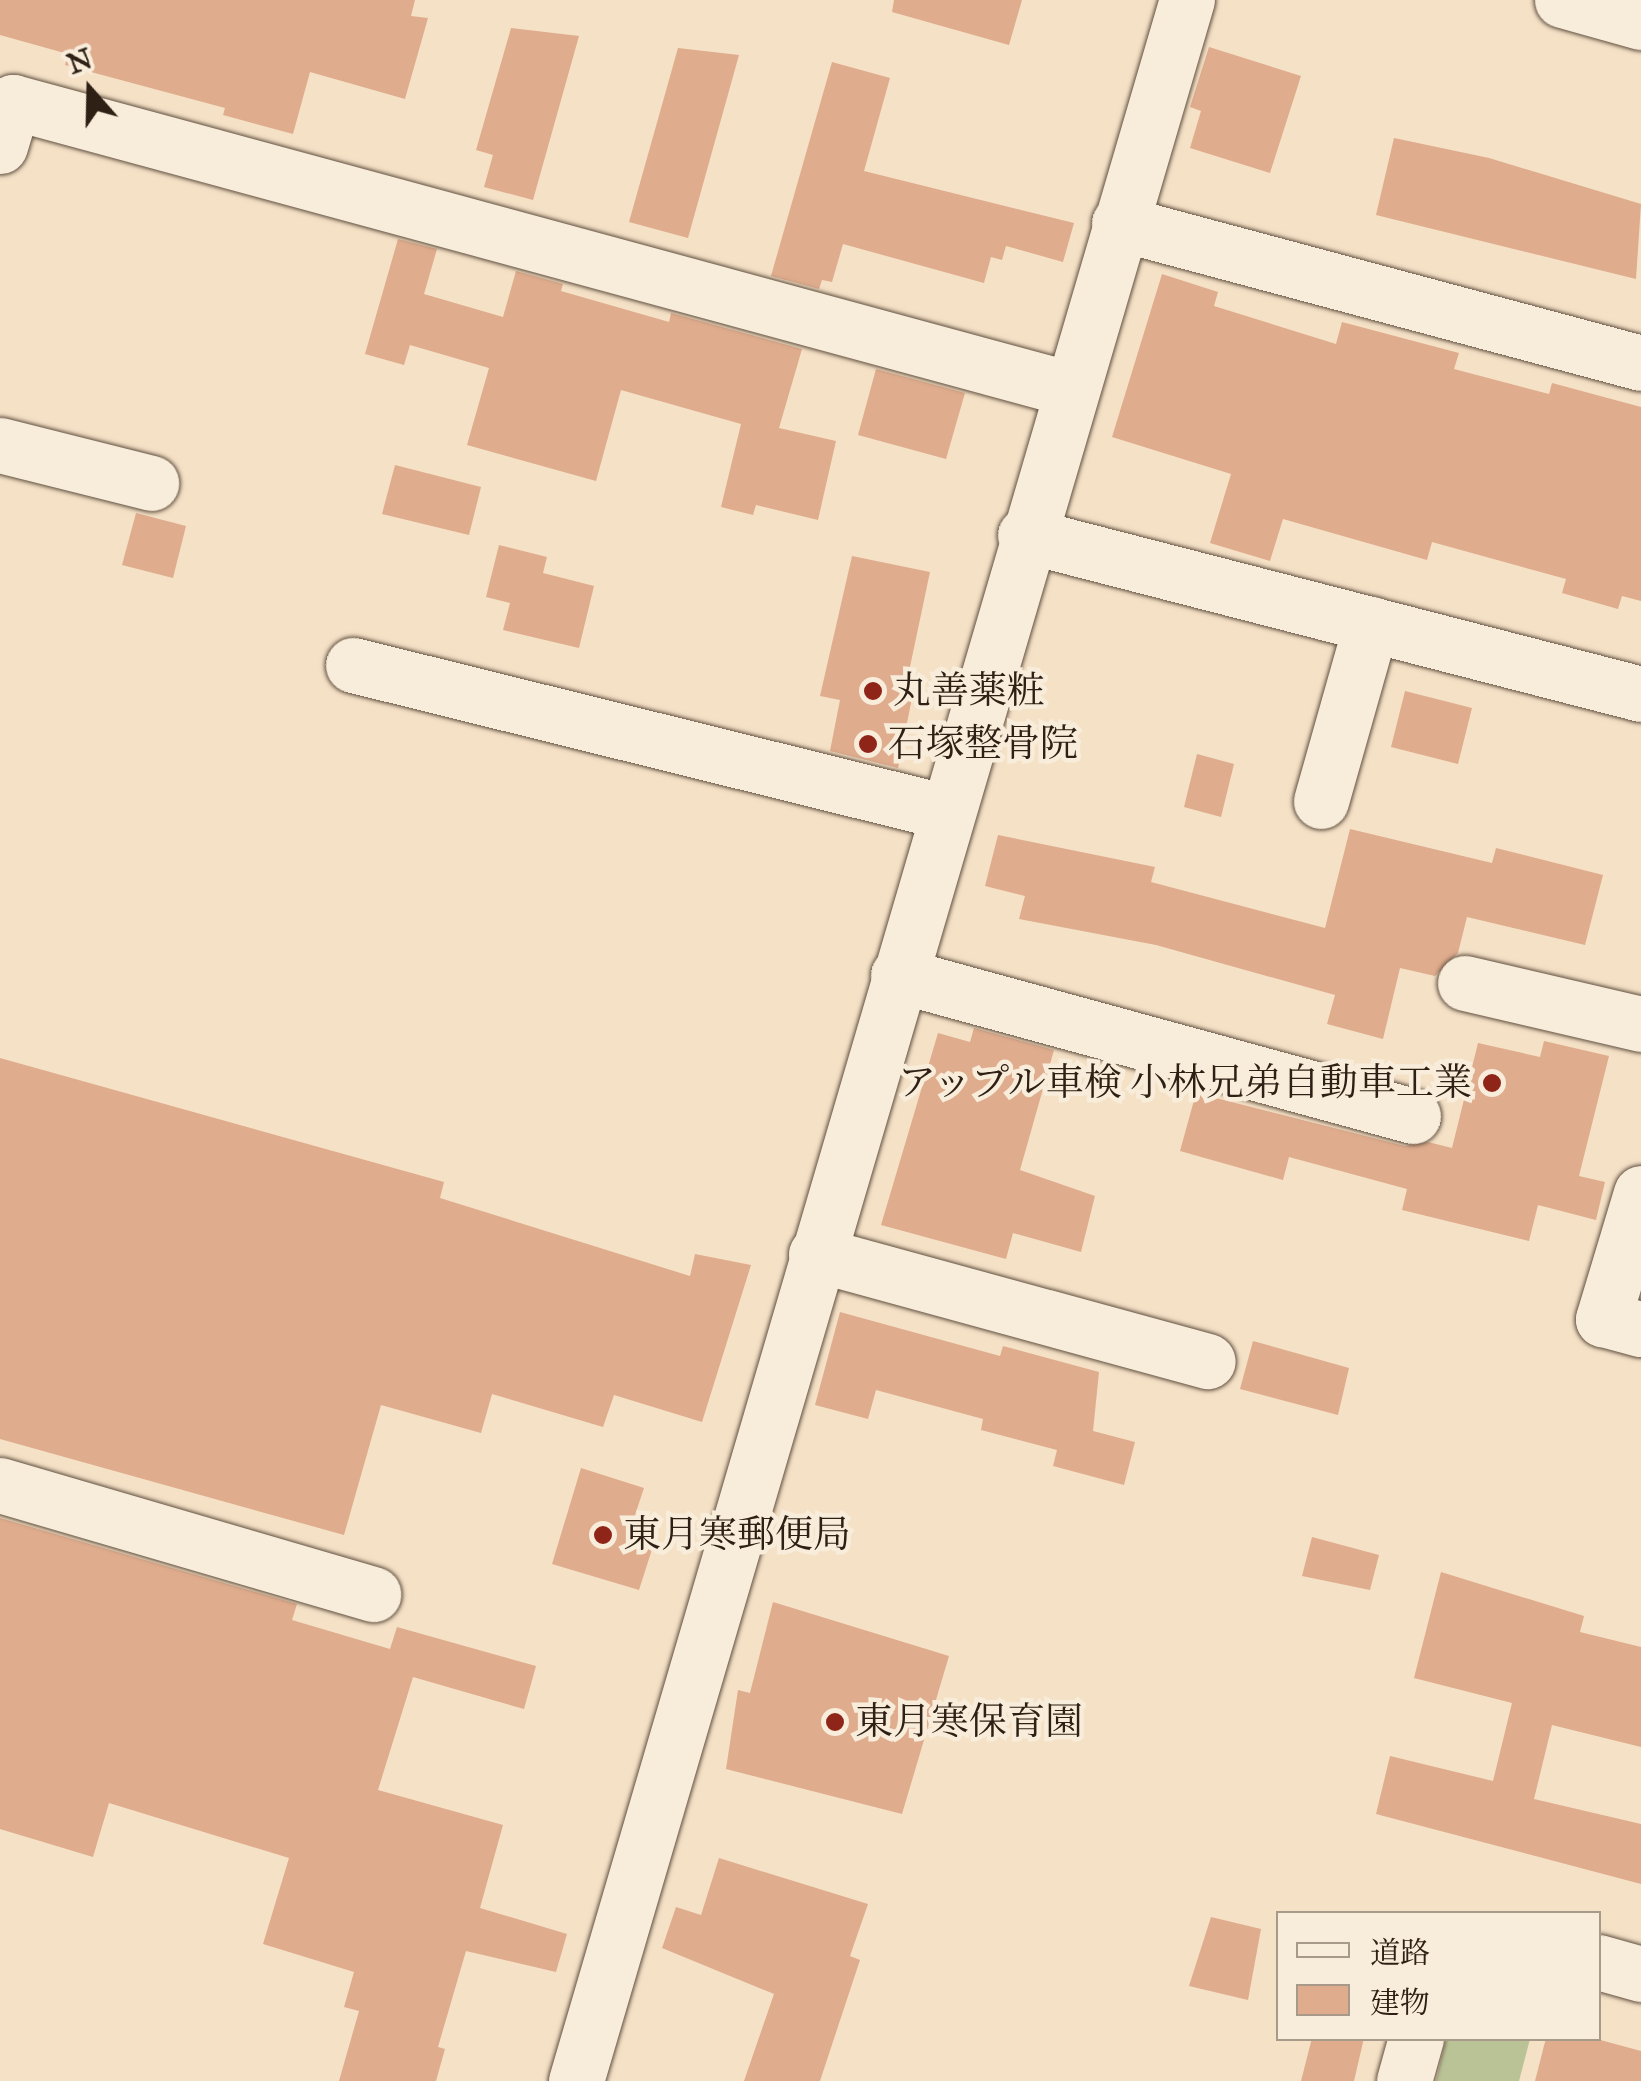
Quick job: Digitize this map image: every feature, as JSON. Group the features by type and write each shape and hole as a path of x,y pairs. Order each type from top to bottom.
{"street":[{"path":"576,2081 1025,535 1187,0"},
{"path":"1562,0 1641,22"},
{"path":"1,139 13,102 1070,388"},
{"path":"1120,223 1641,364"},
{"path":"0,445 151,483"},
{"path":"1025,535 1641,694"},
{"path":"1321,802 1371,624"},
{"path":"353,664 946,812"},
{"path":"898,975 1413,1116"},
{"path":"1465,983 1641,1024"},
{"path":"1641,1193 1603,1319 1641,1329"},
{"path":"816,1254 1208,1361"},
{"path":"0,1485 373,1594"},
{"path":"1601,1963 1641,1974"},
{"path":"1404,2081 1415,2041"}],"green space":[{"path":"1446,2041 1529,2041 1519,2081 1436,2081"}],"building":[{"path":"0,0 415,0 411,16 428,18 405,99 310,72 293,134 223,115 225,108 65,65 68,54 0,35"},
{"path":"894,0 1022,0 1009,45 892,12"},
{"path":"511,28 579,36 533,200 484,187 493,155 476,150"},
{"path":"1209,47 1301,76 1270,173 1190,148 1201,111 1190,107"},
{"path":"678,48 739,55 688,238 629,222"},
{"path":"832,62 890,78 864,171 1074,223 1063,262 1006,246 1002,260 991,257 984,283 843,244 832,282 822,280 819,289 771,276"},
{"path":"1394,138 1489,158 1641,204 1636,279 1376,215"},
{"path":"398,239 437,249 424,294 503,317 516,271 563,284 561,291 669,322 671,313 802,349 779,428 836,441 818,520 756,505 753,515 721,507 741,424 621,390 596,481 467,445 489,368 410,345 404,365 365,354"},
{"path":"1162,274 1218,292 1214,306 1336,344 1342,322 1459,353 1454,369 1549,394 1552,383 1641,407 1641,601 1622,596 1618,609 1562,593 1566,579 1432,542 1427,560 1283,519 1270,561 1210,543 1231,474 1112,437"},
{"path":"876,369 965,393 946,459 858,435"},
{"path":"395,465 481,487 469,535 382,514"},
{"path":"136,513 186,526 173,578 122,565"},
{"path":"499,545 547,557 543,573 594,586 579,648 503,630 510,603 486,597"},
{"path":"852,556 930,572 907,681 915,683 898,768 830,751 840,700 820,696"},
{"path":"1405,691 1472,708 1458,764 1391,747"},
{"path":"1197,754 1234,764 1221,817 1184,807"},
{"path":"1350,829 1492,863 1496,848 1603,875 1585,945 1467,917 1458,953 1435,976 1400,968 1383,1039 1327,1024 1335,995 1156,945 1019,919 1025,896 985,886 998,835 1155,867 1151,882 1325,928"},
{"path":"974,1028 1054,1050 1020,1170 1095,1196 1081,1252 1013,1233 1006,1259 881,1225 938,1033 970,1042"},
{"path":"1544,1041 1609,1056 1579,1176 1605,1182 1596,1220 1538,1205 1529,1241 1402,1210 1407,1189 1289,1157 1283,1180 1180,1151 1196,1093 1405,1146 1428,1142 1452,1148 1478,1043 1540,1057"},
{"path":"0,1058 444,1182 440,1198 690,1276 695,1254 751,1265 702,1422 614,1395 603,1427 492,1394 481,1433 381,1405 344,1535 0,1439"},
{"path":"840,1312 1000,1356 1003,1346 1099,1372 1093,1431 1135,1442 1124,1485 1053,1466 1057,1450 981,1430 983,1419 876,1390 868,1419 815,1405"},
{"path":"1253,1341 1349,1368 1338,1415 1240,1389"},
{"path":"581,1468 644,1488 629,1533 655,1540 639,1590 552,1564"},
{"path":"0,1518 297,1604 292,1620 390,1649 397,1627 536,1666 524,1709 413,1677 378,1790 503,1825 480,1908 567,1934 556,1972 466,1951 438,2047 445,2049 436,2081 339,2081 359,2011 344,2007 354,1972 263,1944 289,1858 109,1803 93,1857 0,1829"},
{"path":"1312,1537 1379,1555 1370,1590 1302,1576"},
{"path":"1441,1572 1584,1616 1580,1632 1641,1647 1641,1747 1552,1725 1534,1799 1641,1824 1641,1884 1376,1814 1390,1756 1493,1781 1512,1703 1414,1678"},
{"path":"773,1602 949,1656 902,1814 726,1769 738,1690 750,1693"},
{"path":"719,1858 868,1904 850,1956 860,1960 820,2081 744,2081 774,1994 662,1948 676,1907 701,1915"},
{"path":"1211,1917 1261,1929 1248,2000 1189,1986"},
{"path":"1601,2040 1641,2051 1641,2081 1535,2081 1545,2041"},
{"path":"1311,2041 1363,2041 1354,2081 1301,2081"}],"place":[{"name":"丸善薬粧","path":"873,691"},
{"name":"石塚整骨院","path":"868,744"},
{"name":"アップル車検 小林兄弟自動車工業","path":"1492,1083"},
{"name":"東月寒郵便局","path":"603,1535"},
{"name":"東月寒保育園","path":"835,1722"}]}
